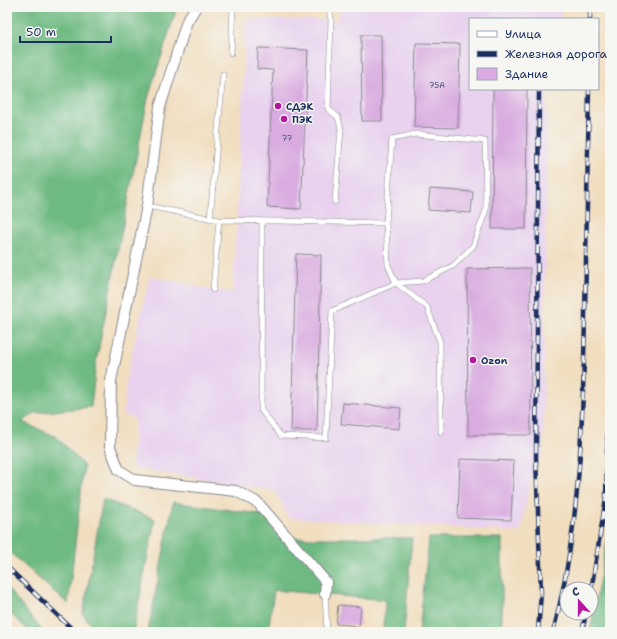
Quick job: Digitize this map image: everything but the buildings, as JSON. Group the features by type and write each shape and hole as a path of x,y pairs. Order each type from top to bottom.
{"street":[{"path":"196,7 187,21 160,107 147,206 111,381 110,446 119,470 135,480 236,491 258,503 326,582 326,594"}],"lane":[{"path":"231,53 233,7"},
{"path":"329,7 331,20 328,109 338,117 341,129 335,202"},
{"path":"210,219 223,74"},
{"path":"262,221 261,410 281,436 326,438 332,311 396,283 423,281 453,266 474,246 486,210 485,141 416,134 392,139 386,223 388,265 396,283 427,307 440,342 441,432"},
{"path":"147,206 219,220 386,223"},
{"path":"213,290 219,220"},
{"path":"326,594 327,632"}],"shaded area":[{"path":"340,7 561,7 561,18 469,18 469,90 547,90 543,451 541,458 536,457 520,532 289,518 274,490 132,468 134,418 123,415 127,375 150,276 213,290 233,292 246,19 338,20"}],"green space":[{"path":"7,7 177,7 148,98 96,362 91,407 35,413 22,422 57,437 84,466 68,604 7,550"},
{"path":"103,499 155,519 133,632 96,632 83,614"},
{"path":"173,502 259,514 296,538 412,538 404,632 383,632 385,600 274,590 268,632 148,632"},
{"path":"610,524 610,632 590,632 592,621 599,621 599,583"},
{"path":"429,538 502,538 502,632 419,632"},
{"path":"7,588 43,632 30,632 7,610"}],"railway":[{"path":"590,7 590,18"},
{"path":"538,632 541,593 536,457 539,90"},
{"path":"553,632 569,554 581,435 589,90"},
{"path":"593,581 606,498 610,334"},
{"path":"7,567 75,632"},
{"path":"582,632 584,621"},
{"path":"7,625 15,632"}],"place":[{"name":"СДЭК","path":"278,106"},
{"name":"ПЭК","path":"284,119"},
{"name":"Ozon","path":"473,360"}]}
